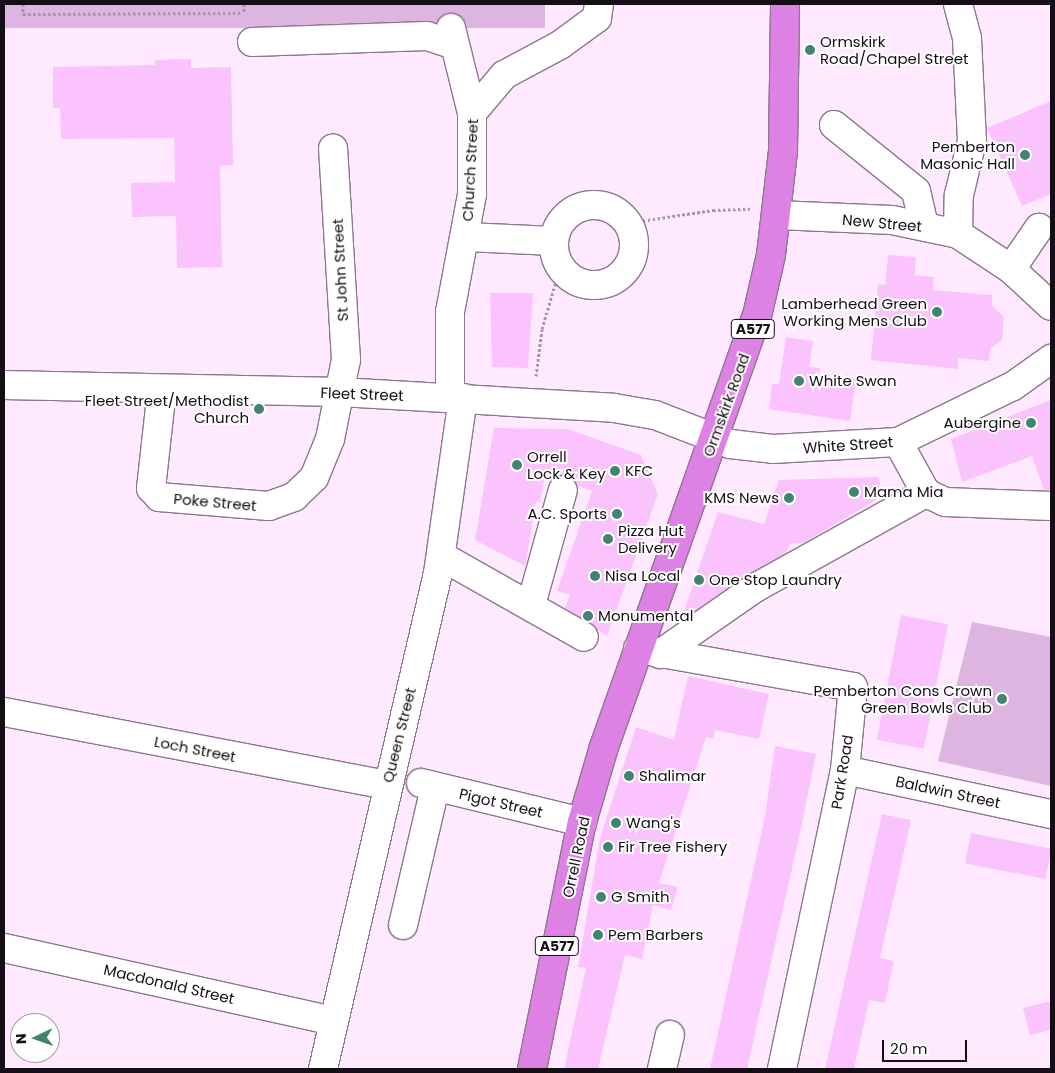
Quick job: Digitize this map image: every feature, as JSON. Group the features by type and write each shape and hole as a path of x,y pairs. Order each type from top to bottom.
{"highway":[{"name":"Ormskirk Road","path":"649,651 714,439 757,316 777,215 787,59 784,4"},
{"name":"Orrell Road","path":"532,1069 582,822 649,651"}],"street":[{"name":"Church Street","path":"456,398 450,312 466,237 472,194 472,113 504,75 560,45 597,18 599,4"},
{"path":"958,4 967,38 972,141 959,195 958,234"},
{"path":"252,42 452,36 472,113"},
{"path":"834,125 916,191 924,225"},
{"name":"St John Street","path":"333,148 346,360 340,392"},
{"path":"584,206 609,207 628,223 634,250 630,263 610,282 583,283 561,267 554,241 564,218 584,206"},
{"name":"New Street","path":"777,215 924,225 958,234 1011,268 1050,300"},
{"path":"1011,268 1039,228"},
{"path":"466,237 554,241"},
{"name":"White Street","path":"714,439 773,449 898,442 1013,386 1051,359"},
{"name":"Fleet Street","path":"4,385 340,392 533,402 640,412 714,439"},
{"name":"Poke Street","path":"162,389 151,488 159,496 269,506 294,497 314,478 330,439 340,392"},
{"name":"Queen Street","path":"323,1069 386,785 441,556 456,398"},
{"path":"898,442 926,493 945,502 1051,506"},
{"path":"531,606 563,490"},
{"path":"649,651 755,588 926,493"},
{"path":"441,556 584,637"},
{"name":"Park Road","path":"649,651 853,687 845,770 782,1069"},
{"name":"Loch Street","path":"4,712 386,785"},
{"name":"Baldwin Street","path":"845,770 1051,814"},
{"name":"Pigot Street","path":"403,925 428,785 582,822"},
{"name":"Macdonald Street","path":"4,948 334,1021"},
{"path":"662,1069 670,1035"}],"path":[{"path":"23,4 23,14 243,13"},
{"path":"628,223 712,210 750,209 777,215"},
{"path":"533,402 542,329 561,267"}],"shaded area":[{"path":"4,4 545,4 545,28 4,28"},
{"name":"Pemberton Cons Crown Green Bowls Club","path":"972,622 1051,637 1051,786 938,761"}],"building":[{"path":"191,59 191,68 231,67 233,165 220,166 222,267 177,268 176,216 132,217 131,183 175,182 174,138 61,139 60,108 53,108 53,67 155,65 155,60"},
{"name":"Pemberton Masonic Hall","path":"1051,101 1051,194 1022,206 987,128"},
{"name":"Lamberhead Green Working Mens Club","path":"888,255 916,257 915,275 934,277 933,290 992,295 992,306 1004,317 1002,340 990,349 989,361 958,358 958,369 871,360 878,284 885,285"},
{"path":"490,293 533,293 528,368 492,367"},
{"name":"White Swan","path":"786,337 813,341 809,367 820,368 819,374 856,379 850,421 769,409 772,384 779,384"},
{"path":"1051,400 1051,490 1044,490 1032,456 962,482 951,439"},
{"path":"494,428 568,429 641,455 658,494 607,636 565,608 570,595 557,591 592,491 578,486 568,475 545,475 540,502 536,501 525,566 475,540"},
{"path":"879,477 881,497 803,543 790,544 786,553 681,620 718,512 764,524 779,480"},
{"path":"901,615 948,624 924,749 877,740"},
{"path":"688,676 769,694 759,739 715,730 713,739 706,737 659,883 678,887 671,910 653,905 642,959 625,955 598,1069 564,1069 586,968 578,967 600,838 636,727 674,740"},
{"path":"775,746 816,754 802,824 747,1069 710,1069 765,816"},
{"path":"882,814 911,820 880,958 894,961 885,1003 869,1000 854,1069 825,1069"},
{"path":"971,833 1051,849 1046,879 965,863"},
{"path":"1051,1001 1051,1030 1030,1035 1023,1008"}],"place":[{"name":"Ormskirk Road/Chapel Street","path":"810,50"},
{"name":"Pemberton Masonic Hall","path":"1025,155"},
{"name":"Lamberhead Green Working Mens Club","path":"937,312"},
{"name":"White Swan","path":"799,381"},
{"name":"Fleet Street/Methodist Church","path":"259,409"},
{"name":"Aubergine","path":"1031,423"},
{"name":"Orrell Lock & Key","path":"517,465"},
{"name":"KFC","path":"615,471"},
{"name":"Mama Mia","path":"854,492"},
{"name":"KMS News","path":"789,498"},
{"name":"A.C. Sports","path":"617,514"},
{"name":"Pizza Hut Delivery","path":"608,539"},
{"name":"Nisa Local","path":"595,576"},
{"name":"One Stop Laundry","path":"699,580"},
{"name":"Monumental","path":"588,616"},
{"name":"Pemberton Cons Crown Green Bowls Club","path":"1002,699"},
{"name":"Shalimar","path":"629,776"},
{"name":"Wang's","path":"616,823"},
{"name":"Fir Tree Fishery","path":"608,847"},
{"name":"G Smith","path":"601,897"},
{"name":"Pem Barbers","path":"598,935"}]}
